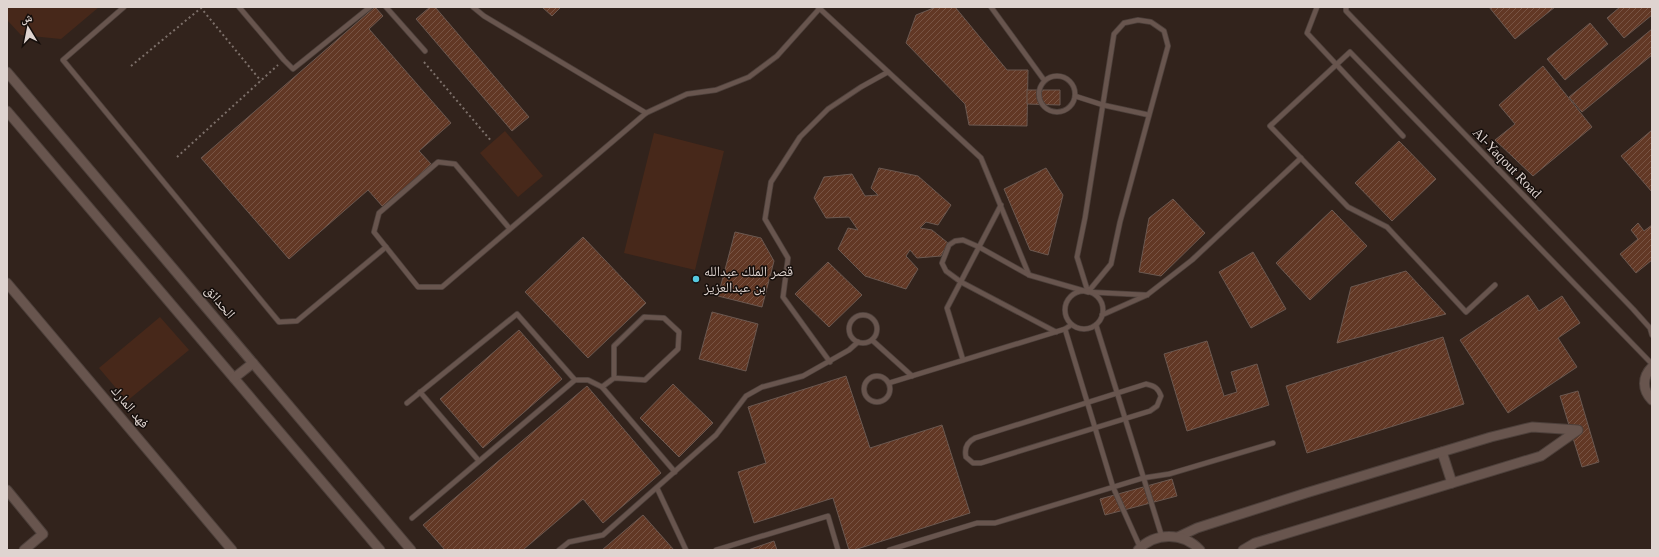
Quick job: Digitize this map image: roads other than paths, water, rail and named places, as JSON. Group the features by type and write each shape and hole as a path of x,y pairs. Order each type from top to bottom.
{"street":[{"name":"الحدائق","path":"7,72 410,550"},
{"path":"7,110 380,550"},
{"name":"فهد المارك","path":"7,283 232,550"},
{"path":"234,378 253,363"},
{"path":"1652,366 1645,378 1644,386 1646,393 1652,400"},
{"path":"1178,537 1197,528 1306,493 1491,437 1532,427 1578,430 1541,456 1243,550"},
{"path":"1442,452 1452,483"},
{"path":"7,490 43,534 24,550"},
{"path":"1139,549 1147,542 1162,537 1178,537 1194,544 1200,550"}],"lane":[{"path":"124,7 63,60 279,322 297,321 386,247"},
{"path":"239,7 293,70 370,7"},
{"path":"386,7 425,51"},
{"path":"472,7 484,16 646,113"},
{"path":"991,7 1044,80"},
{"path":"1317,7 1307,33 1403,136"},
{"name":"Al-Yaqout Road","path":"1346,7 1346,11 1633,309 1650,328 1652,335"},
{"path":"510,230 455,164 438,162 379,213 374,232 418,287 442,287 510,230 646,113 687,94 716,90 749,77 777,56 819,8 981,158 1029,275"},
{"path":"1138,20 1151,22 1164,31 1168,46 1120,222 1111,264 1088,292 1078,257 1086,218 1114,34 1124,23 1138,20"},
{"path":"1495,285 1466,312 1387,227 1348,207 1270,126 1350,52 1652,366"},
{"path":"830,362 783,297 788,258 765,219 771,182 800,137 828,109 861,87 888,72"},
{"path":"1062,76 1072,84 1075,96 1074,102 1066,110 1054,113 1048,111 1044,108 1038,97 1040,85 1044,80 1050,77 1062,76"},
{"path":"1075,96 1103,106 1149,115"},
{"path":"1102,315 1147,295 1192,260 1301,158"},
{"path":"963,360 947,308 1001,205"},
{"path":"1056,332 961,282 950,274 943,267 942,263 949,246 955,241 963,240 979,247 1029,275 1088,292 1094,294 1102,303 1102,315 1096,325 1083,330 1071,325 1064,313 1067,300 1076,292 1088,292 1147,295"},
{"path":"407,403 517,314 575,380"},
{"path":"863,314 871,317 877,324 877,333 872,340 863,343 858,342 850,335 849,326 854,317 863,314"},
{"path":"602,387 614,378 645,380 678,349 679,332 664,318 644,317 614,346 614,378"},
{"path":"890,383 1056,332 1071,325"},
{"path":"1096,325 1162,537"},
{"path":"1065,329 1112,487 1139,549"},
{"path":"872,340 912,376"},
{"path":"559,550 569,542 603,535 716,435 746,396 762,387 803,376 830,362 849,350 858,342"},
{"path":"879,376 887,379 890,383 890,392 886,399 878,402 873,401 866,396 864,388 867,380 871,377 879,376"},
{"path":"412,518 575,380 588,380 602,387 675,472"},
{"path":"1146,384 1155,386 1159,390 1161,396 1154,409 981,463 973,463 969,460 965,452 967,443 974,438 1117,393 1146,384"},
{"path":"420,392 479,461"},
{"path":"889,550 977,524 995,523 1143,478 1169,474 1272,443"},
{"path":"657,488 686,550"},
{"path":"716,550 828,516 838,550"}],"place":[{"name":"قصر الملك عبدالله بن عبدالعزيز","path":"696,279"}]}
